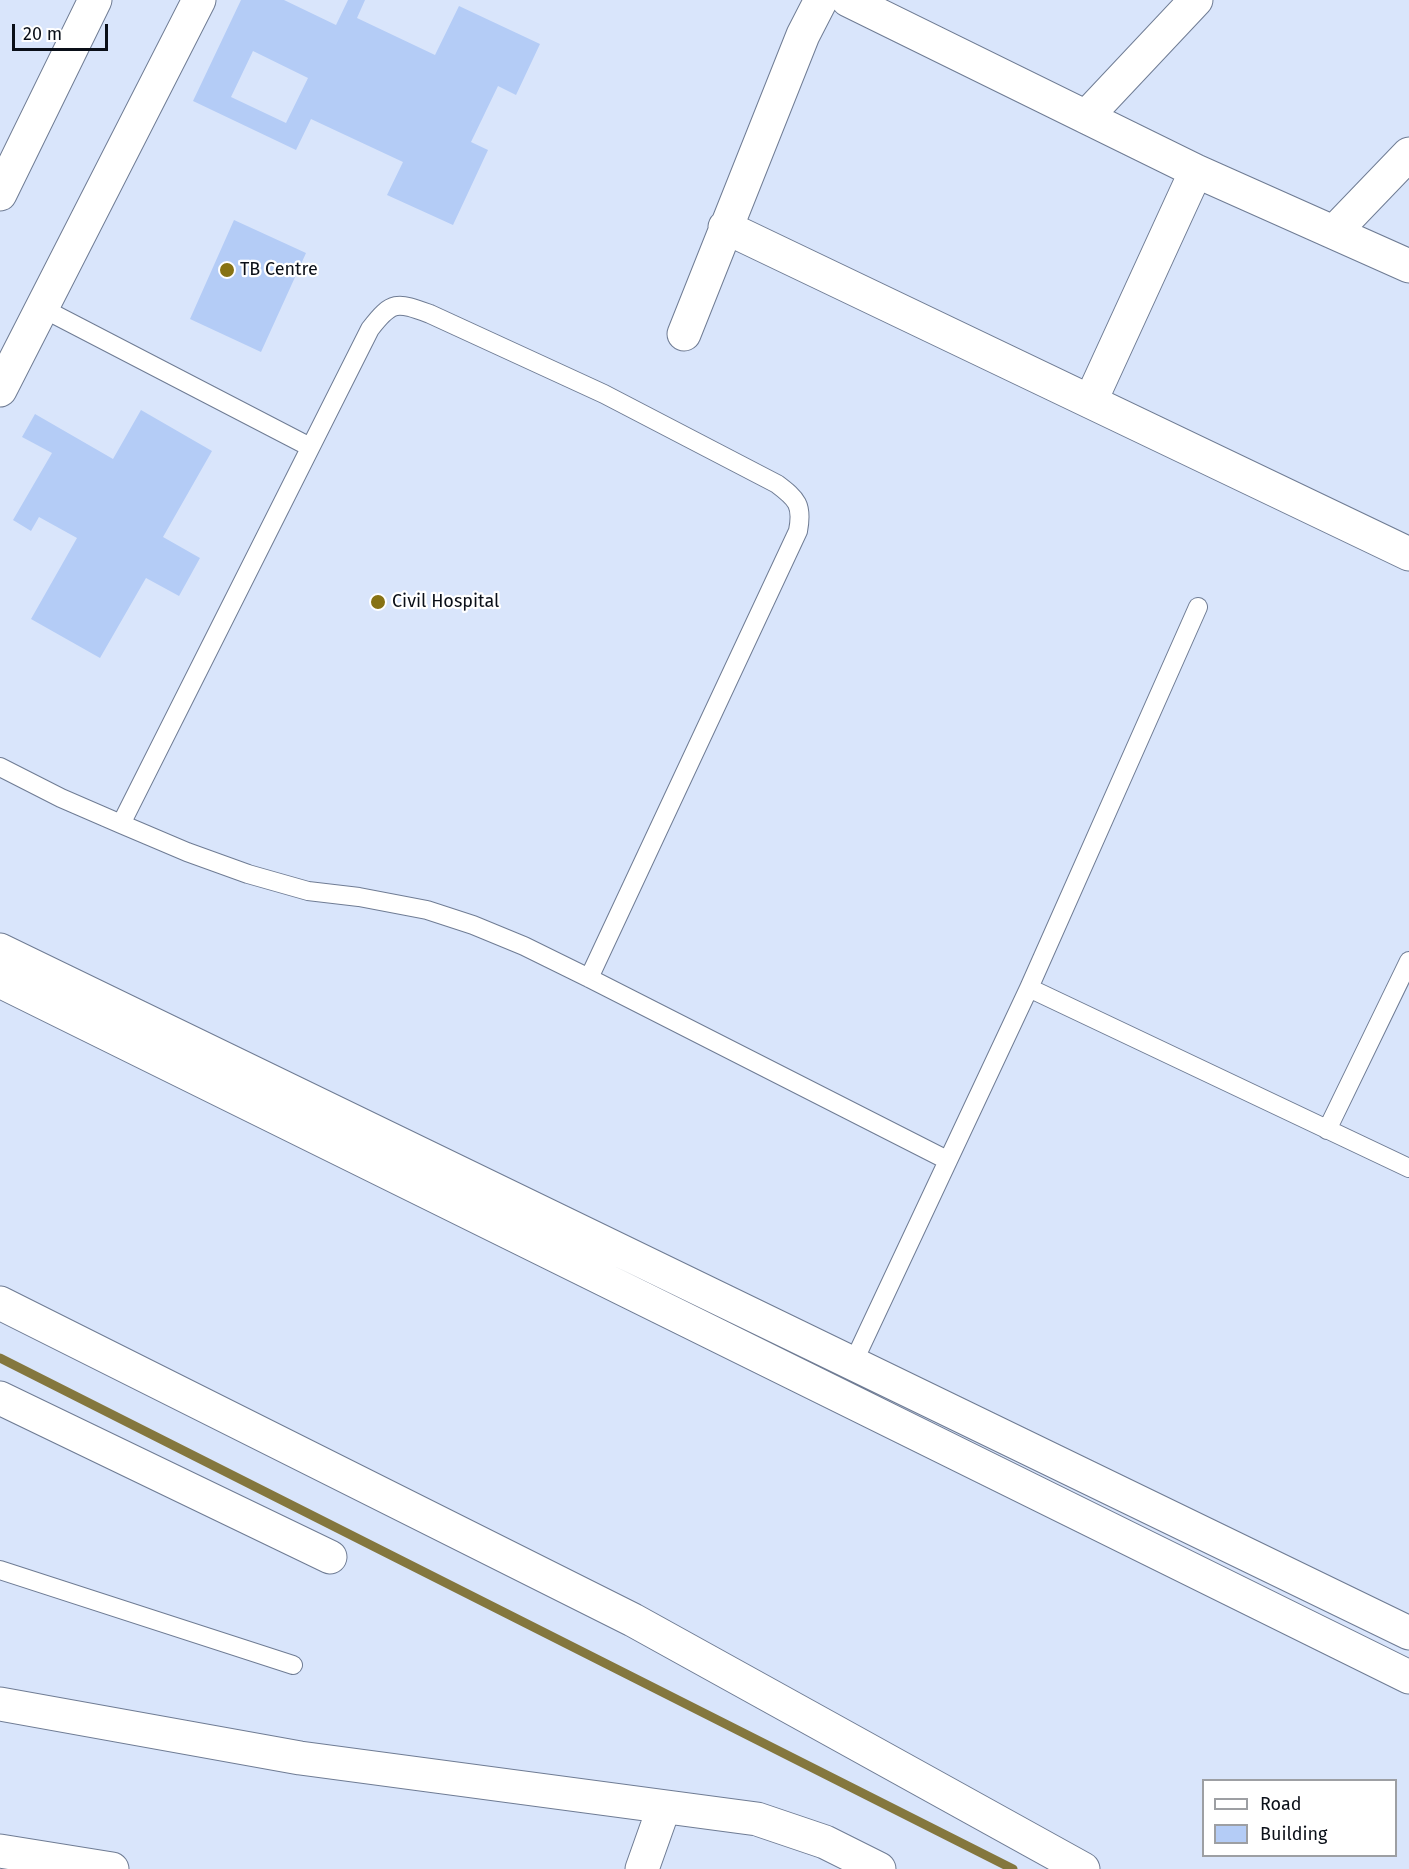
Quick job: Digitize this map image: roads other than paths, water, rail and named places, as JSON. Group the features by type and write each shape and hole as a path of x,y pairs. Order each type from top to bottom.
{"street":[{"path":"0,194 95,0"},
{"path":"0,390 199,0"},
{"path":"684,334 803,35 820,0"},
{"path":"848,0 1196,171 1409,266"},
{"path":"1086,117 1196,0"},
{"path":"1334,232 1409,154"},
{"path":"1091,400 1196,171"},
{"path":"725,227 1409,554"},
{"path":"0,950 1409,1633"},
{"path":"0,981 1409,1677"},
{"path":"0,1303 633,1620 1083,1869"},
{"path":"0,1398 330,1557"},
{"path":"0,1704 300,1758 757,1819 825,1842 879,1869"},
{"path":"642,1869 664,1807"},
{"path":"13,1858 112,1869"}],"lane":[{"path":"121,824 370,329 382,313 395,305 410,307 430,314 603,394 777,484 795,497 801,516 798,531 589,978"},
{"path":"42,308 310,447"},
{"path":"853,1363 1029,988 1198,607"},
{"path":"0,767 61,798 121,824 187,852 248,874 308,891 359,897 427,910 473,925 524,946 947,1160"},
{"path":"1327,1130 1409,961"},
{"path":"1029,988 1409,1168"},
{"path":"0,1570 293,1665"}],"waterway":[{"path":"0,1358 1013,1869"}],"place":[{"name":"TB Centre","path":"227,270"},
{"name":"Civil Hospital","path":"378,602"}]}
